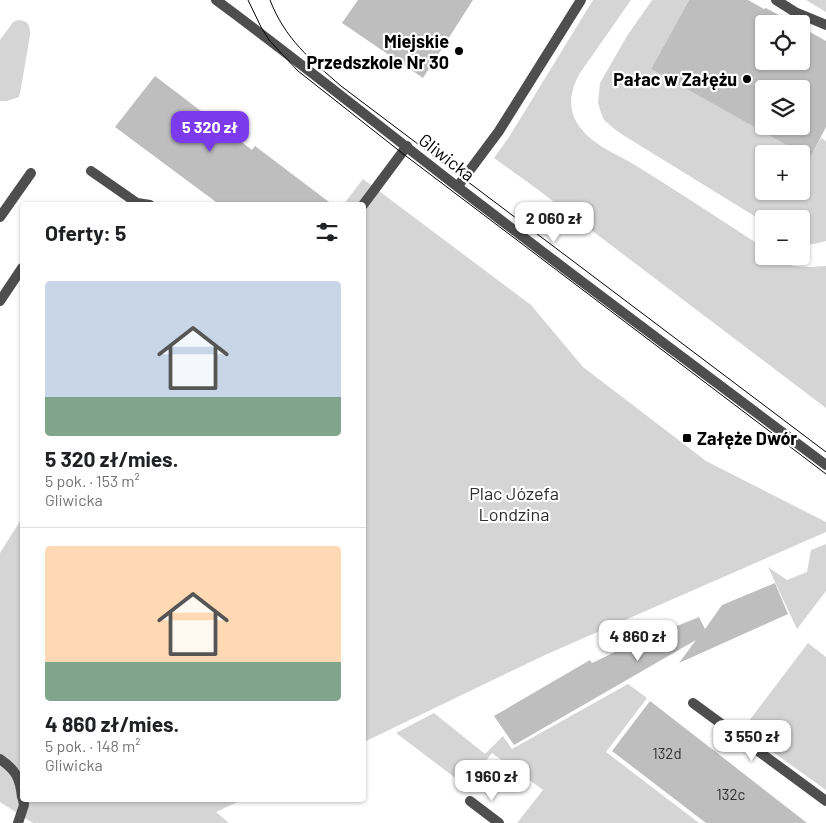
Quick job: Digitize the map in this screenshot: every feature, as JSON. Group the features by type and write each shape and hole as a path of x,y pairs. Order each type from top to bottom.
{"street":[{"name":"Gliwicka","path":"216,0 554,260 826,465"},
{"path":"458,186 499,131 581,0"},
{"path":"776,0 795,12 826,26"},
{"path":"365,202 407,146"},
{"path":"91,171 136,202"},
{"path":"0,217 31,173"},
{"path":"0,301 20,271"},
{"path":"693,703 826,801"},
{"path":"0,760 10,766 20,783"},
{"path":"470,801 499,823"},
{"path":"18,823 24,802"}],"green space":[{"path":"593,0 631,0 577,79 571,98 574,117 582,130 603,147 651,175 755,242 755,265 826,266 826,408 494,158 509,137"},
{"path":"652,0 689,0 651,69 755,127 755,135 770,135 788,145 755,145 755,200 810,200 810,157 821,138 826,141 826,241 810,244 810,210 755,210 755,216 623,135 604,120 598,103 600,83 627,36"},
{"path":"806,0 826,0 826,12"},
{"path":"18,20 28,24 30,31 19,97 0,101 0,40 13,22"},
{"name":"Plac Józefa Londzina","path":"363,179 531,305 583,367 706,461 826,522 826,532 545,655 366,741 366,202 345,202"},
{"path":"20,521 20,802 238,802 216,812 229,823 33,823 0,802 0,553"},
{"path":"826,544 826,591 797,629 768,567 787,580 807,572 811,550"},
{"path":"808,643 826,657 826,790 742,730"},
{"path":"628,684 647,698 606,752 699,823 517,823 543,790 492,753 466,786 396,733 434,713 485,754 503,736 512,749"}],"building":[{"path":"358,0 473,0 423,78 342,23"},
{"name":"Pałac w Załężu","path":"689,0 748,0 779,15 755,15 755,70 810,70 810,32 826,41 826,127 810,158 810,145 787,145 769,135 810,135 810,80 755,80 755,127 651,69"},
{"path":"155,76 252,150 255,146 329,202 216,202 115,127"},
{"path":"775,583 788,614 679,663 696,640 514,745 494,716 590,660 592,663 630,645 699,617 705,629 722,605"},
{"path":"650,701 807,823 706,823 612,751"}],"tram line":[{"path":"248,0 269,40 298,71 402,153 826,474"},
{"path":"270,0 283,26 300,48 341,86 826,452"}],"place":[{"name":"Miejskie Przedszkole Nr 30","path":"459,51"},
{"name":"Pałac w Załężu","path":"747,79"},
{"name":"Załęże Dwór","path":"687,438"}]}
